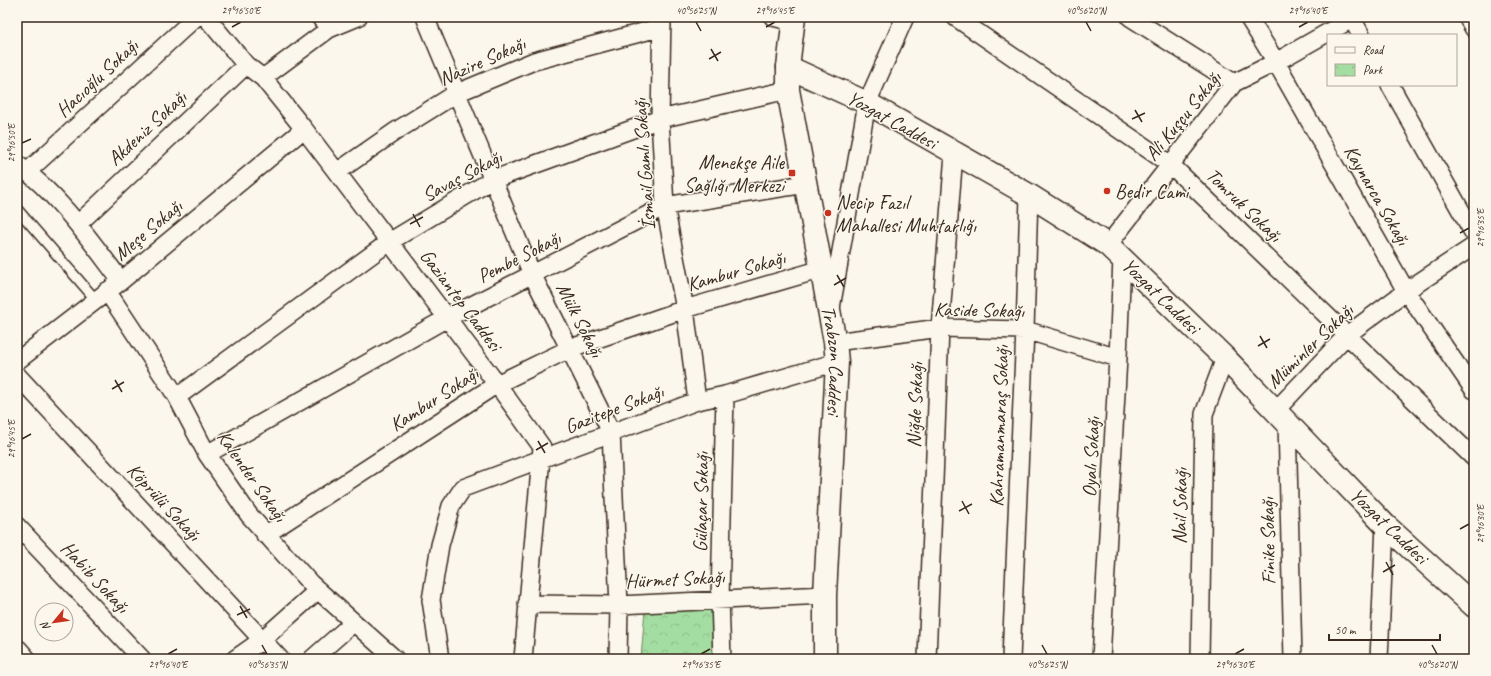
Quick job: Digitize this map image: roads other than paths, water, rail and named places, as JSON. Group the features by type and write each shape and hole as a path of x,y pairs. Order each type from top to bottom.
{"street":[{"name":"Hacıoğlu Sokağı","path":"22,168 196,17"},
{"name":"Gaziantep Caddesi","path":"206,17 246,65 263,78 304,129 497,384 542,447 523,659"},
{"path":"263,78 324,23 358,17"},
{"name":"Mülk Sokağı","path":"425,17 532,274 571,348 611,432 619,605 618,659"},
{"path":"830,316 867,104 905,17"},
{"name":"Tomruk Sokağı","path":"955,17 1171,165 1474,458"},
{"path":"1130,17 1234,83"},
{"name":"Kaynarca Sokağı","path":"1248,17 1276,62 1406,291 1474,390"},
{"path":"1467,17 1474,29"},
{"path":"1353,18 1361,34"},
{"name":"Ali Kuşçu Sokağı","path":"1115,251 1171,165 1234,83 1276,62 1353,18"},
{"name":"Trabzon Caddesi","path":"787,19 788,90 836,352 825,595 825,659"},
{"name":"Nazire Sokağı","path":"337,172 396,131 457,93 534,61 662,22"},
{"name":"İsmail Gamlı Sokağı","path":"662,22 660,119 665,206 684,309 697,401"},
{"name":"Akdeniz Sokağı","path":"78,224 246,65"},
{"name":"Yozgat Caddesi","path":"788,67 867,104 1028,195 1115,251 1225,358 1385,525 1474,606"},
{"path":"1391,86 1474,234"},
{"name":"Savaş Sokağı","path":"177,397 389,242 492,180 660,119 788,90"},
{"name":"Meşe Sokağı","path":"17,361 121,281 304,129"},
{"name":"Niğde Sokağı","path":"927,659 940,328 954,154"},
{"path":"22,168 78,224 121,281"},
{"name":"Pembe Sokağı","path":"208,454 447,318 665,206 806,184"},
{"name":"Kahramanmaraş Sokağı","path":"1011,659 1025,330 1028,195"},
{"name":"Müminler Sokağı","path":"1282,416 1347,335 1406,291 1474,246"},
{"name":"Oyalı Sokağı","path":"1101,659 1118,358 1115,251"},
{"name":"Kambur Sokağı","path":"265,535 497,384 571,348 684,309 822,269"},
{"name":"Kalender Sokağı","path":"102,295 177,397 208,454 249,515 265,535 318,590 395,659"},
{"name":"Kaside Sokağı","path":"836,352 940,328 1025,330 1118,358"},
{"name":"Gazitepe Sokağı","path":"440,659 431,600 440,545 451,506 463,488 542,460 611,432 697,401 725,395 836,352"},
{"name":"Nail Sokağı","path":"1200,659 1204,414 1225,358"},
{"name":"Köprülü Sokağı","path":"17,375 280,659"},
{"name":"Gülaçar Sokağı","path":"722,659 720,599 725,395"},
{"name":"Finike Sokağı","path":"1282,416 1293,659"},
{"path":"1379,659 1385,525"},
{"name":"Habib Sokağı","path":"17,526 142,659"},
{"path":"235,659 262,640 318,590"},
{"name":"Hürmet Sokağı","path":"527,604 619,605 825,595"},
{"path":"312,659 354,622"},
{"path":"17,651 24,659"}],"lane":[{"path":"17,208 102,295"}],"place":[{"name":"Menekşe Aile Sağlığı Merkezi","path":"792,173"},
{"name":"Bedir Cami","path":"1107,191"},
{"name":"Necip Fazıl Mahallesi Muhtarlığı","path":"828,213"}]}
